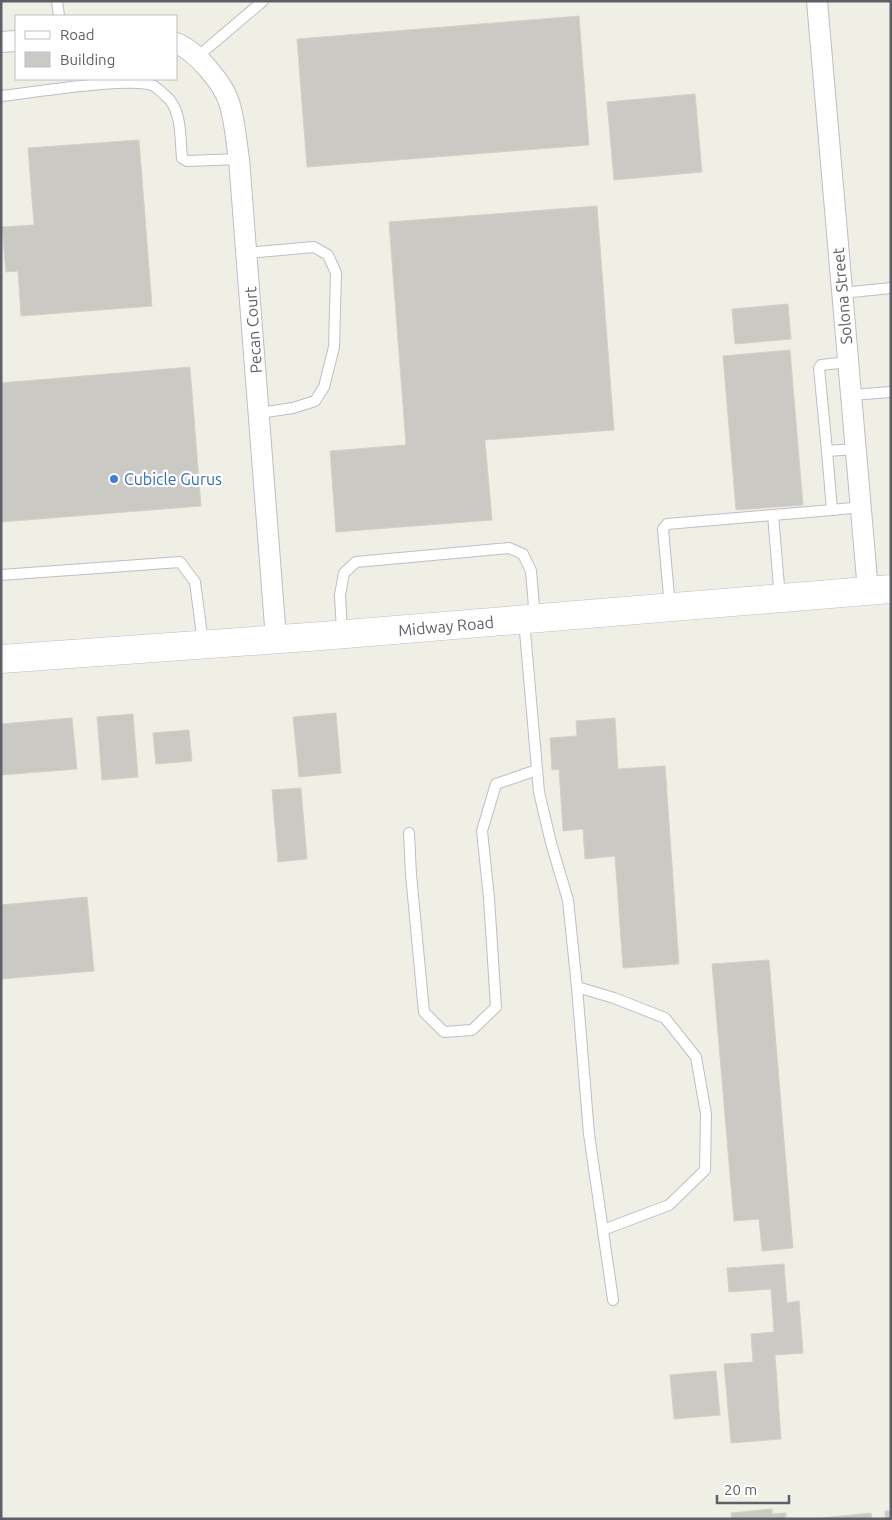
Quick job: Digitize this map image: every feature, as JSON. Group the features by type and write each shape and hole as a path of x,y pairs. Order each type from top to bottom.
{"main road":[{"name":"Midway Road","path":"1,659 342,634 879,590"}],"street":[{"name":"Solona Street","path":"817,1 861,507 879,590"},
{"path":"1,42 15,41"},
{"name":"Pecan Court","path":"178,44 197,58 217,80 229,101 240,159 276,639"}],"lane":[{"path":"57,1 59,15"},
{"path":"197,58 263,1"},
{"path":"1,96 100,85 136,83 154,86 169,99 178,117 182,158 187,161 240,159"},
{"path":"247,253 314,248 328,255 336,273 334,347 324,386 315,400 293,408 259,413"},
{"path":"842,292 891,288"},
{"path":"832,510 819,368 821,365 848,362"},
{"path":"851,396 891,392"},
{"path":"827,451 856,449"},
{"path":"670,607 663,529 667,524 861,507"},
{"path":"773,515 780,598"},
{"path":"342,634 340,595 344,573 356,562 509,548 523,554 531,571 529,619 539,792 551,843 568,900 589,1134 613,1300"},
{"path":"1,575 180,562 195,582 203,644"},
{"path":"408,833 424,1012 444,1032 472,1030 496,1007 489,898 482,831 496,784 537,770"},
{"path":"577,987 614,998 665,1018 696,1057 706,1114 705,1170 669,1205 604,1230"}],"building":[{"path":"579,16 589,145 307,167 297,39"},
{"path":"695,94 702,172 614,180 607,102"},
{"path":"139,140 152,306 21,316 18,271 6,272 2,227 34,225 28,148"},
{"path":"597,206 614,430 485,440 492,520 336,532 330,451 406,445 389,222"},
{"path":"788,304 791,339 735,344 732,309"},
{"path":"790,350 803,505 736,510 723,356"},
{"path":"190,367 201,506 1,522 1,383"},
{"path":"336,713 341,773 299,777 293,717"},
{"path":"133,714 138,777 102,780 97,717"},
{"path":"72,718 77,769 1,775 1,724"},
{"path":"615,718 618,769 665,766 679,964 623,968 615,856 585,859 583,829 563,831 559,769 552,770 550,738 577,736 576,721"},
{"path":"189,730 192,761 156,764 153,733"},
{"path":"301,788 307,859 278,862 272,790"},
{"path":"87,897 94,971 1,979 1,905"},
{"path":"769,960 793,1248 762,1251 759,1219 734,1221 712,964"},
{"path":"784,1264 787,1303 799,1301 803,1353 775,1355 781,1439 731,1443 724,1364 753,1362 751,1334 774,1332 771,1289 729,1292 727,1268"},
{"path":"716,1371 720,1415 674,1419 670,1375"},
{"path":"772,1509 772,1514 786,1513 786,1519 732,1519 731,1513"},
{"path":"885,1511 891,1511 891,1519 885,1519"},
{"path":"871,1513 872,1519 812,1519"}],"place":[{"name":"Cubicle Gurus","path":"114,479"}]}
